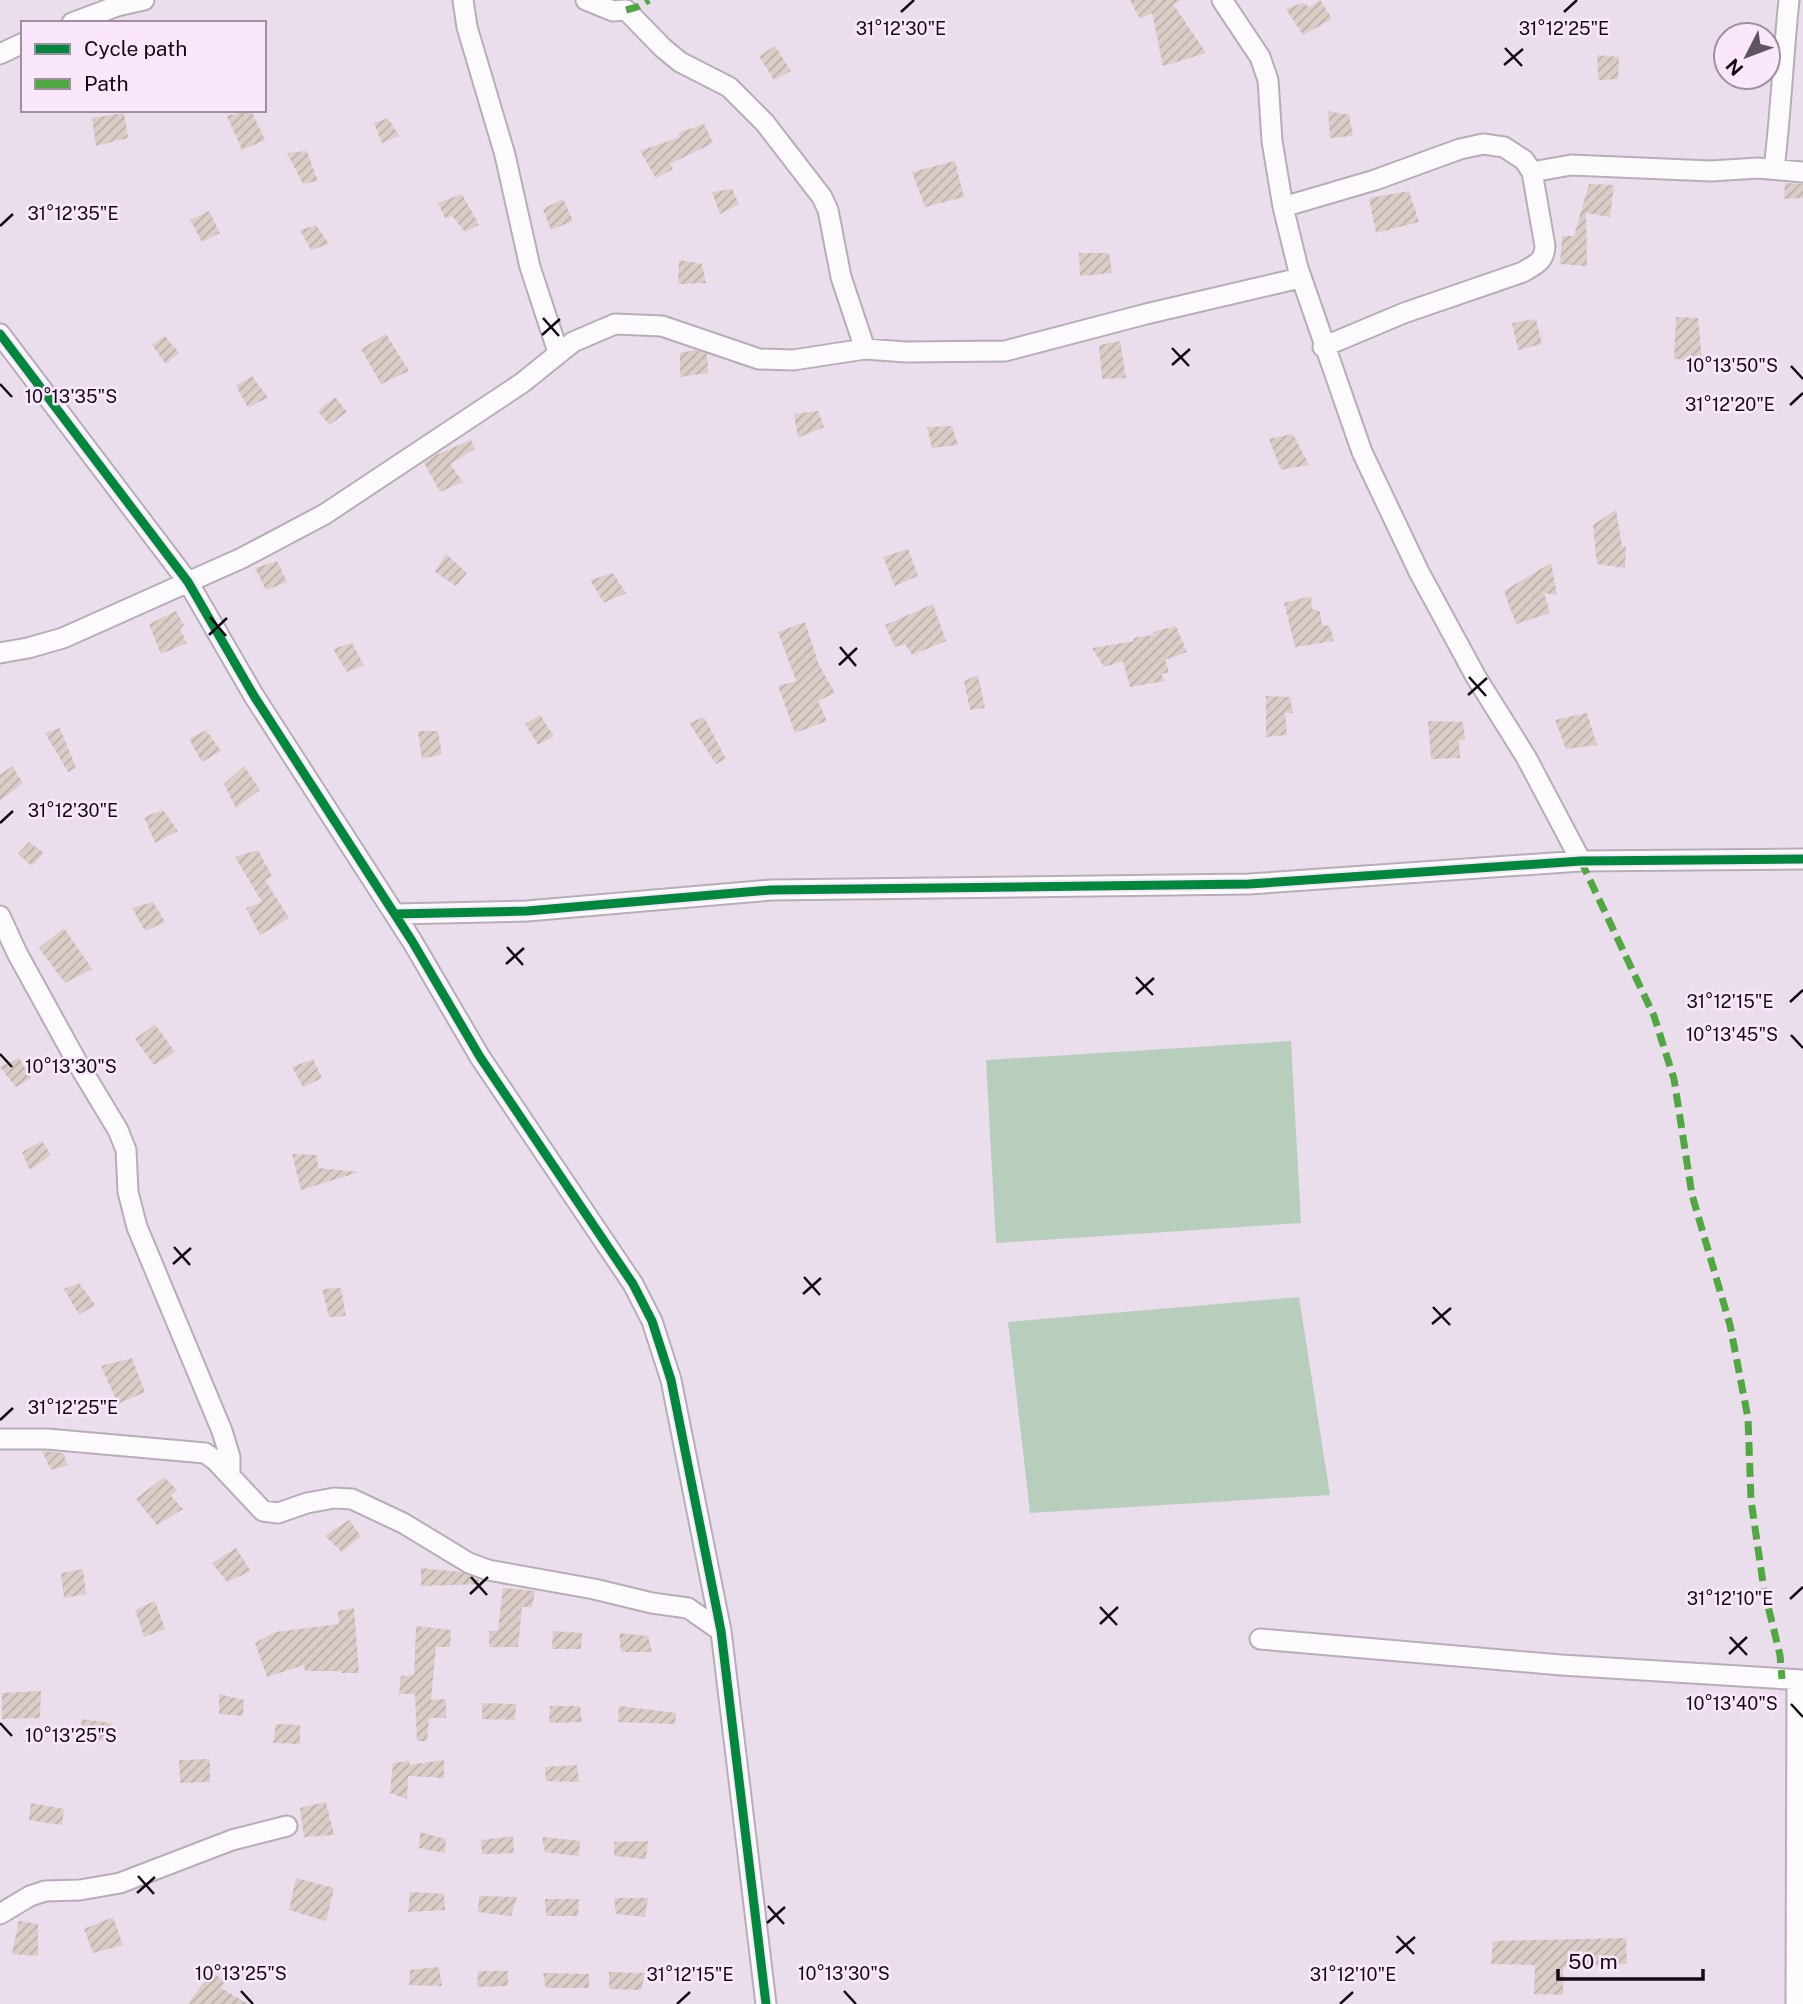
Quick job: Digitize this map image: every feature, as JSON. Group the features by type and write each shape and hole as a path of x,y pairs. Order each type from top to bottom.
{"street":[{"path":"77,21 117,6 144,0"},
{"path":"463,0 481,79 505,155 530,267 558,352"},
{"path":"586,0 613,11 626,10 680,62 729,87 765,123 822,197 828,210 841,277 865,349"},
{"path":"1222,0 1260,57 1268,80 1272,142 1283,207 1300,278 1362,452 1419,572 1581,861"},
{"path":"1774,170 1789,0"},
{"path":"0,54 21,44"},
{"path":"1283,207 1375,180 1460,149 1483,144 1504,147 1524,160 1532,172 1545,246 1544,256 1537,263 1523,272 1404,313 1324,347"},
{"path":"1532,172 1570,165 1711,171 1758,168 1803,172"},
{"path":"0,653 63,638 242,558 325,514 522,383 573,342 615,324 662,326 759,359 793,360 865,349 906,352 1005,351 1300,278"},
{"path":"0,334 188,582 254,696 394,914 480,1057 537,1138 632,1284 652,1321 671,1380 721,1631 766,2004"},
{"path":"394,914 527,911 771,890 1249,884 1581,861 1803,859"},
{"path":"0,916 77,1062 118,1130 126,1150 128,1192 137,1227 222,1431 230,1457 230,1476"},
{"path":"0,1439 47,1439 205,1453 263,1511 278,1513 307,1503 334,1498 352,1499 403,1524 469,1563 488,1570 688,1608 721,1631"},
{"path":"1260,1639 1561,1665 1800,1680 1796,2004"},
{"path":"0,1914 30,1896 45,1891 80,1890 120,1883 232,1840 287,1826"}],"green space":[{"path":"1291,1041 1301,1223 996,1243 986,1060"},
{"path":"1299,1297 1330,1495 1030,1513 1008,1322"}],"building":[{"path":"1130,0 1181,0 1173,4 1206,53 1163,66 1152,13 1140,19"},
{"path":"1320,0 1332,19 1303,35 1286,9 1302,3 1310,7"},
{"path":"775,46 791,71 774,80 759,56"},
{"path":"1597,55 1619,57 1618,79 1598,80"},
{"path":"1328,111 1349,115 1353,136 1330,138"},
{"path":"252,112 265,140 242,150 227,116"},
{"path":"124,113 128,138 96,146 92,118"},
{"path":"388,118 399,136 382,143 374,123"},
{"path":"704,124 713,143 670,164 673,169 656,178 640,151 680,137 678,133"},
{"path":"307,151 318,181 303,184 287,153"},
{"path":"955,161 964,197 925,207 912,172"},
{"path":"1785,183 1803,184 1803,198 1784,199"},
{"path":"1589,184 1614,185 1610,217 1586,213 1587,266 1560,264 1562,236 1574,236"},
{"path":"732,189 739,204 720,214 712,192"},
{"path":"1409,191 1419,222 1376,233 1369,198"},
{"path":"462,194 479,225 465,232 452,216 445,218 438,203"},
{"path":"563,199 573,221 551,230 543,209"},
{"path":"209,211 220,233 202,242 190,220"},
{"path":"316,225 329,244 311,250 300,230"},
{"path":"1079,253 1109,253 1112,273 1080,276"},
{"path":"679,260 702,264 706,283 678,284"},
{"path":"1676,317 1698,318 1702,361 1674,359"},
{"path":"1536,319 1542,344 1518,350 1512,323"},
{"path":"386,334 409,371 381,384 361,349"},
{"path":"165,336 179,353 166,364 152,345"},
{"path":"1120,341 1126,378 1102,379 1099,345"},
{"path":"696,350 707,354 708,373 680,377 680,353"},
{"path":"252,376 268,398 248,407 236,386"},
{"path":"335,397 347,412 329,425 318,411"},
{"path":"818,411 824,427 798,438 794,414"},
{"path":"952,426 958,445 932,448 927,427"},
{"path":"1293,434 1309,465 1281,470 1269,439"},
{"path":"471,440 475,449 450,464 463,482 440,492 424,463"},
{"path":"1616,510 1622,546 1626,547 1625,568 1597,564 1593,525"},
{"path":"908,549 918,576 895,586 883,557"},
{"path":"446,554 467,573 456,586 435,572"},
{"path":"277,561 287,582 266,590 255,568"},
{"path":"1551,563 1557,595 1544,593 1550,613 1516,624 1504,591"},
{"path":"613,573 626,593 604,603 590,580"},
{"path":"1311,596 1312,609 1320,611 1322,625 1330,626 1334,641 1295,647 1284,603"},
{"path":"933,604 946,641 912,655 905,644 895,647 885,625"},
{"path":"176,611 184,625 180,629 187,643 161,654 149,624"},
{"path":"805,622 819,665 835,693 818,701 827,721 795,733 778,686 796,681 778,632"},
{"path":"1176,626 1187,652 1165,660 1169,673 1161,674 1165,681 1130,687 1123,661 1104,667 1092,648 1134,641 1133,638 1153,635 1153,632"},
{"path":"352,643 364,665 347,672 333,649"},
{"path":"978,675 985,708 970,710 964,681"},
{"path":"1266,696 1290,697 1293,713 1285,713 1287,735 1266,737"},
{"path":"1587,713 1597,745 1566,749 1555,720"},
{"path":"540,715 554,736 538,745 525,724"},
{"path":"704,717 726,759 716,764 689,723"},
{"path":"1428,721 1463,722 1465,740 1459,740 1460,758 1431,759"},
{"path":"60,728 76,768 68,772 45,733"},
{"path":"206,730 221,751 202,762 189,739"},
{"path":"418,731 438,731 442,754 422,759"},
{"path":"12,766 23,783 0,801 0,775"},
{"path":"244,766 260,790 236,808 224,784"},
{"path":"163,810 178,831 155,843 144,817"},
{"path":"29,842 44,853 32,866 18,854"},
{"path":"258,850 272,876 265,880 289,918 260,935 246,908 262,902 235,857"},
{"path":"153,902 165,922 145,931 132,908"},
{"path":"64,928 92,969 65,983 39,948"},
{"path":"155,1024 175,1052 154,1065 135,1039"},
{"path":"19,1058 31,1078 16,1087 0,1067"},
{"path":"313,1059 322,1078 303,1087 292,1067"},
{"path":"42,1141 51,1155 30,1170 22,1152"},
{"path":"292,1154 317,1155 318,1168 359,1172 301,1190"},
{"path":"79,1283 95,1305 79,1315 64,1289"},
{"path":"341,1288 346,1316 329,1317 322,1289"},
{"path":"132,1358 145,1392 118,1404 101,1366"},
{"path":"42,1451 63,1453 68,1465 51,1470"},
{"path":"164,1477 177,1490 171,1496 183,1509 157,1525 136,1499"},
{"path":"349,1520 361,1536 342,1552 325,1536"},
{"path":"236,1548 251,1571 227,1582 212,1563"},
{"path":"421,1568 461,1572 479,1580 479,1584 421,1586"},
{"path":"83,1569 86,1594 64,1598 61,1573"},
{"path":"503,1588 535,1591 532,1607 522,1607 518,1647 489,1647 489,1631 498,1630"},
{"path":"155,1601 165,1629 144,1637 135,1610"},
{"path":"354,1608 359,1673 305,1671 304,1665 267,1677 255,1643 275,1632 339,1624 338,1611"},
{"path":"416,1626 451,1630 450,1647 436,1647 431,1700 446,1699 446,1718 429,1718 427,1741 417,1741 415,1694 399,1694 401,1676 414,1675"},
{"path":"553,1631 582,1633 581,1649 552,1649"},
{"path":"619,1633 648,1636 652,1652 621,1652"},
{"path":"41,1691 40,1718 2,1719 2,1693"},
{"path":"219,1694 244,1700 243,1716 219,1714"},
{"path":"482,1703 516,1704 515,1720 482,1719"},
{"path":"550,1706 580,1706 582,1722 549,1723"},
{"path":"619,1706 676,1713 675,1724 618,1722"},
{"path":"81,1719 111,1723 113,1740 83,1741"},
{"path":"276,1724 300,1725 300,1744 273,1743"},
{"path":"210,1759 210,1782 180,1783 179,1760"},
{"path":"444,1760 444,1778 408,1776 407,1799 390,1793 393,1763 410,1761 409,1765"},
{"path":"577,1765 579,1782 546,1781 545,1767"},
{"path":"326,1802 334,1835 304,1837 300,1808"},
{"path":"31,1803 64,1809 62,1825 29,1820"},
{"path":"420,1832 446,1839 445,1853 419,1848"},
{"path":"513,1836 514,1853 482,1854 481,1840"},
{"path":"542,1837 580,1841 579,1856 545,1852"},
{"path":"648,1841 646,1859 614,1856 614,1842"},
{"path":"296,1878 334,1888 326,1921 289,1910"},
{"path":"410,1892 444,1894 445,1910 408,1912"},
{"path":"479,1896 517,1897 511,1916 478,1912"},
{"path":"614,1898 648,1898 645,1917 616,1914"},
{"path":"545,1899 579,1899 578,1916 546,1916"},
{"path":"113,1917 123,1945 93,1953 84,1929"},
{"path":"19,1921 38,1924 38,1956 12,1954"},
{"path":"1626,1938 1627,1964 1563,1967 1563,1995 1534,1994 1535,1965 1491,1964 1493,1941"},
{"path":"439,1967 442,1986 409,1985 410,1970"},
{"path":"478,1971 508,1971 508,1986 477,1987"},
{"path":"211,1972 225,1981 221,1988 248,2004 188,2004"},
{"path":"609,1972 645,1973 641,1990 609,1989"},
{"path":"543,1973 589,1974 589,1988 546,1988"}],"marked path":[{"path":"626,10 649,0"},
{"path":"1581,861 1654,1016 1674,1079 1692,1195 1730,1325 1748,1418 1751,1500 1764,1590 1780,1655 1782,1679"}],"cycle path":[{"path":"0,334 188,582 254,696 412,941 480,1057 633,1284 652,1321 671,1380 721,1631 766,2004"},
{"path":"395,914 527,911 771,890 1249,884 1581,861 1803,859"}]}
